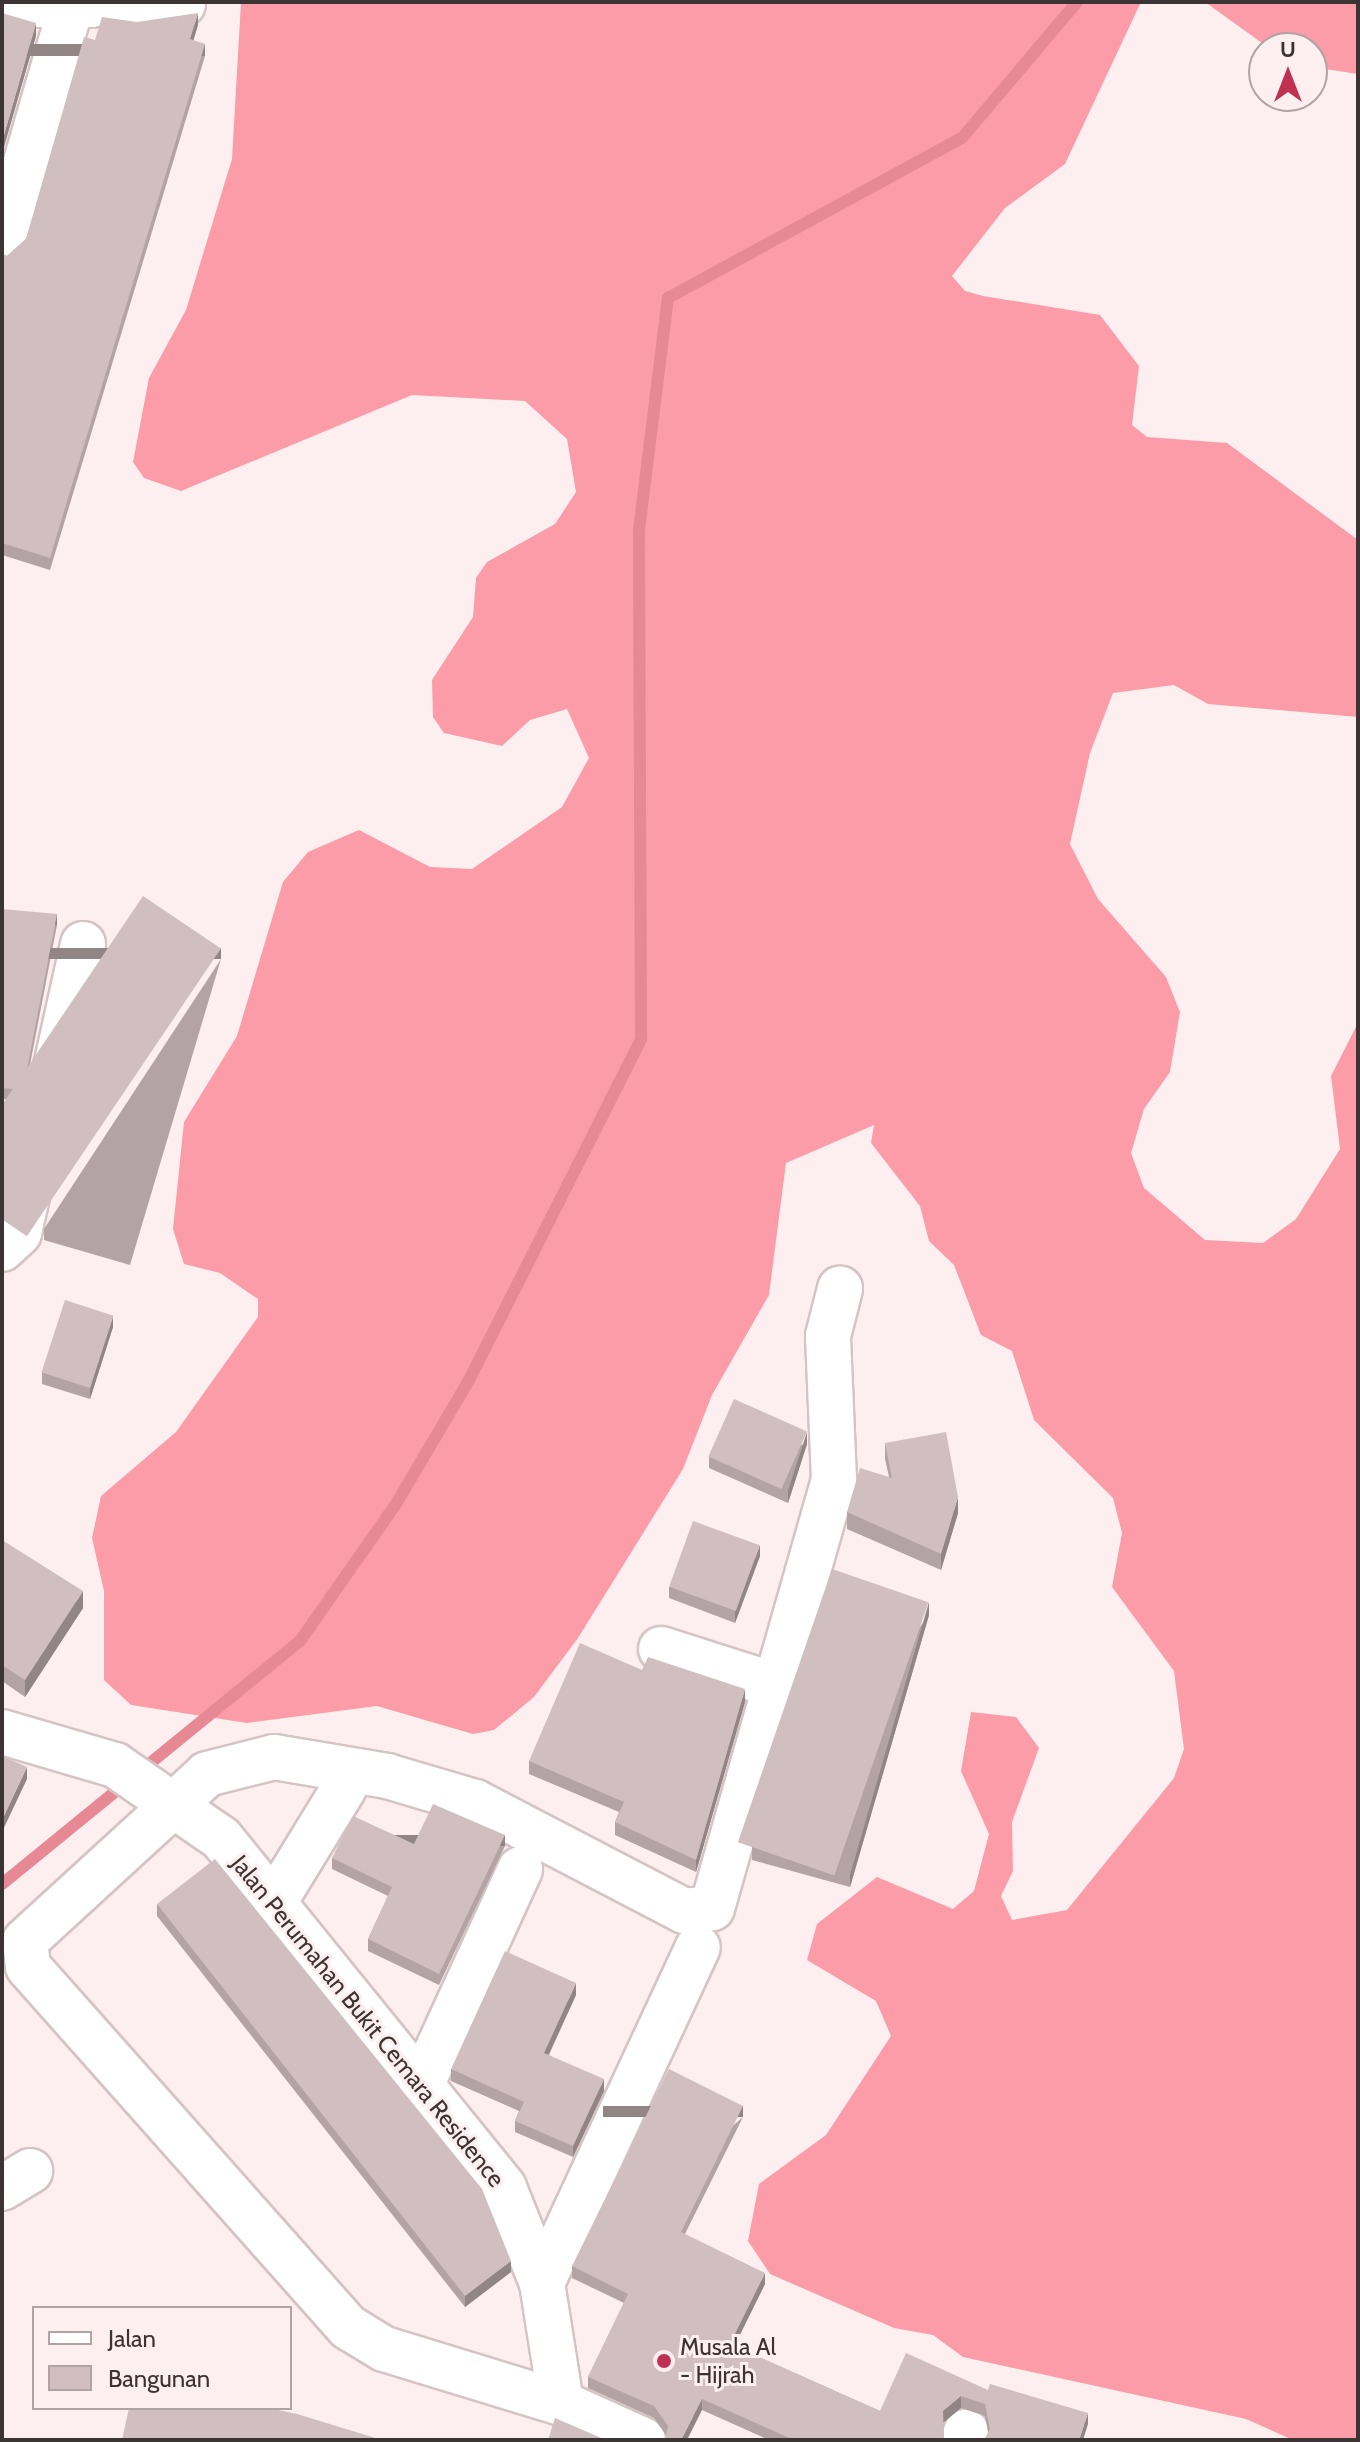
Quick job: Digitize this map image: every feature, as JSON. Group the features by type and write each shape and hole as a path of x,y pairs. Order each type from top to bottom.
{"street":[{"path":"2,5 183,4"},
{"path":"2,244 71,6"},
{"path":"2,1249 19,1233 83,944"},
{"path":"643,2440 561,2403 384,2349 348,2327 28,1966 25,1941 144,1785 207,1774 274,1757 387,1776 475,1802 684,1911 704,1914 720,1892 834,1480 828,1336 840,1289"},
{"path":"661,1649 777,1686"},
{"name":"Jalan Perumahan Bukit Cemara Residence","path":"2,1732 144,1785 221,1838 419,2090 504,2188 542,2283 561,2403"},
{"path":"273,1904 344,1788"},
{"path":"419,2090 520,1869"},
{"path":"542,2283 698,1947"}],"shaded area":[{"path":"241,2 1141,2 1065,164 1005,208 952,276 965,291 983,296 1100,315 1139,366 1132,425 1147,437 1227,443 1358,540 1358,717 1208,704 1174,685 1113,693 1090,753 1070,844 1098,899 1166,977 1180,1012 1170,1072 1144,1109 1131,1153 1144,1188 1205,1240 1263,1243 1296,1219 1340,1149 1331,1076 1358,1023 1358,2440 1293,2440 1246,2419 963,2357 933,2335 894,2328 770,2274 748,2241 759,2184 826,2135 891,2036 876,2001 807,1960 817,1924 877,1877 953,1909 974,1891 989,1834 961,1771 971,1712 1016,1717 1039,1748 1012,1822 1013,1871 1001,1896 1012,1920 1067,1910 1174,1778 1184,1749 1174,1671 1112,1587 1122,1533 1113,1498 1034,1420 1012,1351 981,1335 954,1265 929,1241 920,1206 871,1143 874,1125 786,1163 769,1295 712,1395 683,1469 578,1638 534,1697 494,1730 473,1734 377,1706 247,1723 131,1705 104,1680 104,1591 92,1538 101,1496 176,1432 258,1317 258,1299 220,1273 184,1264 173,1229 184,1122 237,1036 283,882 308,852 359,830 430,867 472,869 562,807 589,758 567,709 530,720 502,746 444,733 433,717 432,680 473,617 476,578 487,562 555,524 576,492 567,439 525,401 412,395 181,491 144,478 133,462 149,378 186,310 232,159"},
{"path":"1205,2 1358,2 1358,74 1328,69 1328,32 1248,33"}],"building":[{"path":"2,13 36,23 2,142"},
{"path":"198,13 190,39 205,44 50,558 2,543 2,254 7,256 26,239 84,37 95,40 102,17 137,22"},
{"path":"143,896 221,949 27,1236 2,1219 2,1105"},
{"path":"2,909 57,914 23,1090 2,1088"},
{"path":"65,1300 114,1316 90,1388 42,1372"},
{"path":"734,1399 807,1432 781,1489 708,1457"},
{"path":"946,1432 958,1497 941,1554 847,1512 860,1468 892,1478 885,1443"},
{"path":"693,1521 760,1545 736,1611 669,1587"},
{"path":"2,1540 83,1591 25,1680 2,1665"},
{"path":"832,1569 928,1602 834,1875 738,1842"},
{"path":"580,1643 642,1670 648,1657 745,1689 696,1860 615,1822 624,1802 529,1761"},
{"path":"2,1756 27,1767 2,1820"},
{"path":"433,1804 505,1835 439,1974 368,1939 392,1887 332,1858 353,1816 414,1844"},
{"path":"215,1859 482,2189 511,2261 465,2296 157,1904"},
{"path":"505,1951 576,1983 544,2053 604,2079 573,2146 515,2121 524,2102 451,2069"},
{"path":"669,2069 743,2106 681,2232 765,2273 730,2344 880,2411 906,2353 988,2390 990,2384 1088,2413 1079,2440 984,2440 990,2429 985,2404 961,2396 943,2411 944,2440 794,2440 702,2399 681,2440 665,2440 668,2426 654,2406 588,2377 628,2294 572,2266"},
{"path":"129,2410 278,2410 382,2440 122,2440"},
{"path":"555,2418 606,2440 548,2440"}],"waterway":[{"path":"2,1884 300,1641 396,1504 469,1380 641,1039 639,530 668,298 962,138 1077,2"}],"place":[{"name":"Musala Al - Hijrah","path":"664,2361"}]}
